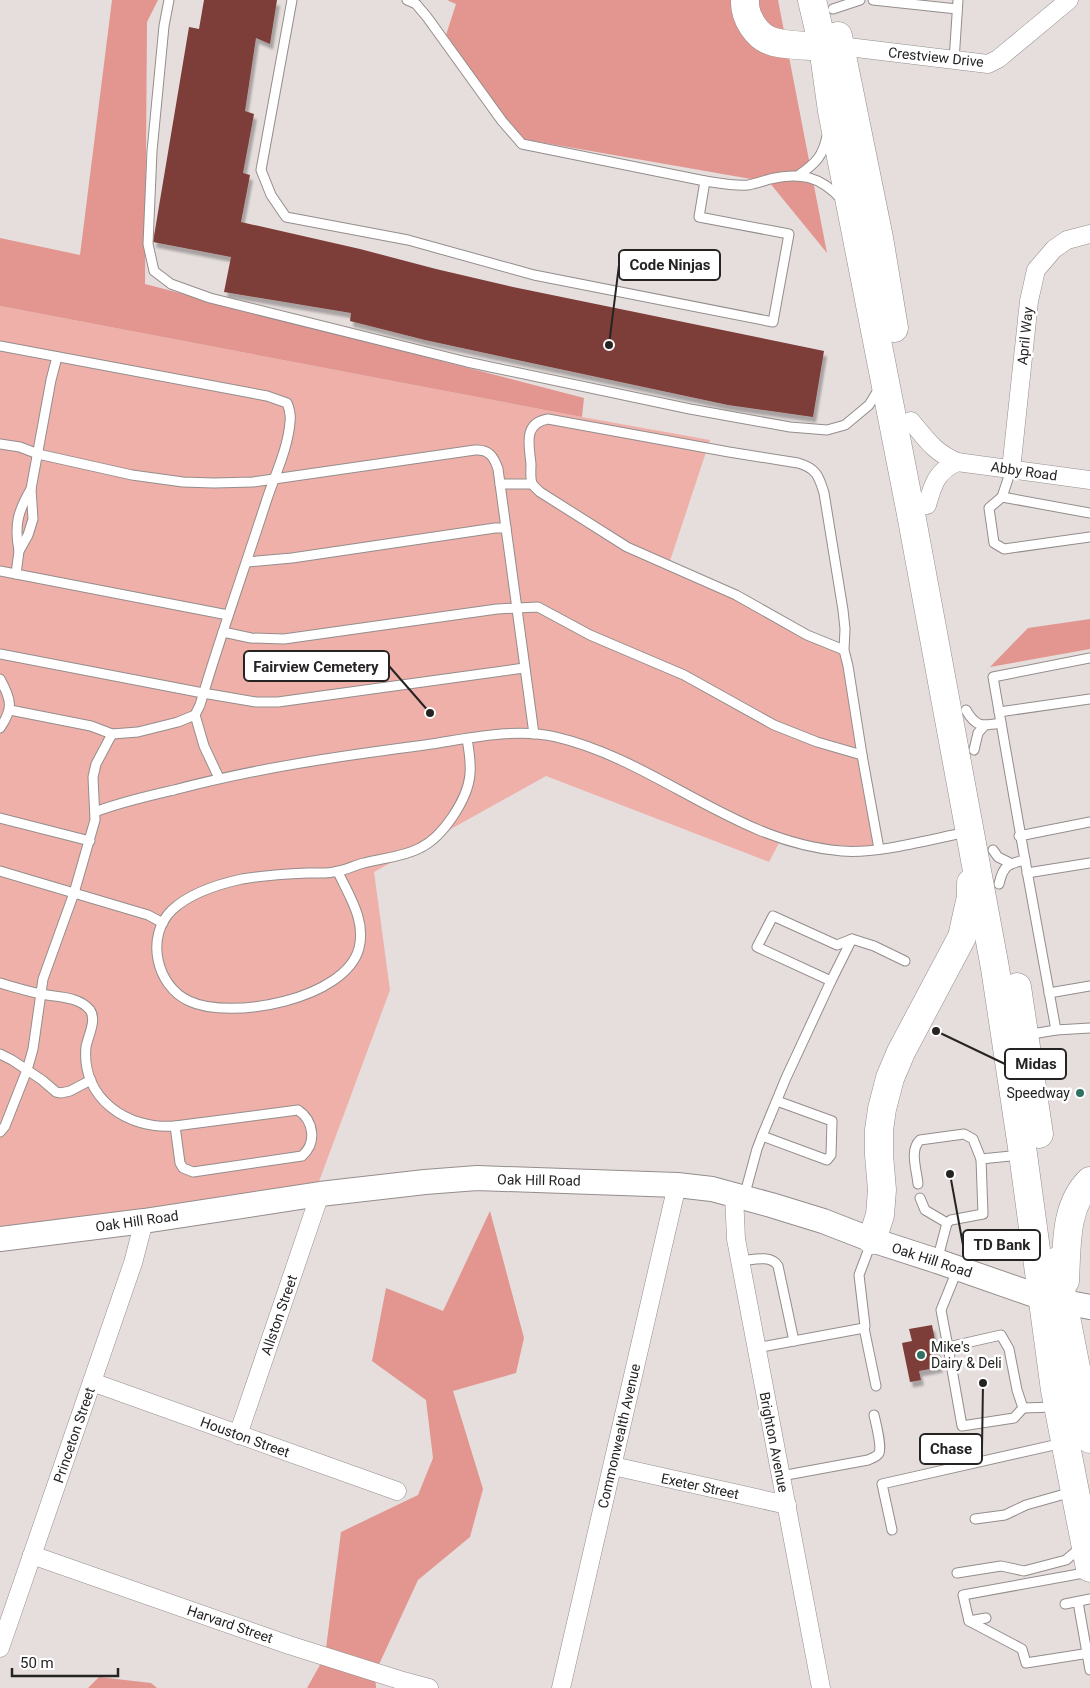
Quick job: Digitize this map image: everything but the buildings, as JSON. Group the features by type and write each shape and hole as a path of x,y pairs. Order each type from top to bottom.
{"highway":[{"path":"745,0 747,15 757,31 765,38 774,42 832,46"},
{"path":"825,3 832,46 877,228 927,505 975,729 1001,866 1025,1035 1053,1300"},
{"path":"832,46 832,111 885,378 995,968 1023,1154 1053,1300 1078,1441 1075,1491 1088,1561"},
{"path":"872,1240 880,1215 882,1190 879,1155 882,1110 890,1078 901,1052 962,937 971,897 970,831"},
{"path":"1053,1300 1077,1197 1090,1181"},
{"path":"1070,1400 1090,1363"}],"street":[{"name":"Crestview Drive","path":"832,46 988,64 998,59 1069,0"},
{"name":"April Way","path":"1011,470 1028,301 1036,270 1054,249 1067,240 1090,234"},
{"name":"Abby Road","path":"911,422 933,448 943,456 957,462 1090,480"},
{"path":"927,505 934,483 941,472 957,462"},
{"name":"Oak Hill Road","path":"0,1239 144,1221 320,1194 425,1182 477,1178 677,1185 712,1189 739,1196 823,1221 872,1240 1053,1300 1090,1306"},
{"name":"Commonwealth Avenue","path":"561,1688 677,1185"},
{"name":"Allston Street","path":"238,1435 320,1194"},
{"name":"Brighton Avenue","path":"739,1196 736,1239 821,1688"},
{"name":"Princeton Street","path":"0,1648 134,1263 144,1221"},
{"name":"Houston Street","path":"92,1382 398,1492"},
{"name":"Exeter Street","path":"612,1466 787,1505"},
{"name":"Harvard Street","path":"32,1555 402,1685 429,1688"}],"lane":[{"path":"169,0 164,26 152,151 148,244 154,271 171,284 210,298 458,360 681,407 790,427 827,430 845,425 869,405 885,378"},
{"path":"292,0 261,170 271,195 286,217 408,240 534,275 773,322 789,234 699,217 705,181"},
{"path":"407,0 416,4 427,17 502,121 522,144 705,181 735,185 750,185 771,179 799,175 823,184 834,191 852,212"},
{"path":"825,3 860,0"},
{"path":"873,0 957,5 954,61"},
{"path":"799,175 819,159 824,148 832,111"},
{"path":"0,346 267,396 287,403 290,411 290,423 274,478 195,715 204,746 219,778"},
{"path":"19,551 34,519 31,489 57,356"},
{"path":"844,650 807,635 736,595 627,547 540,492 532,484 530,433 533,425 539,420 548,419 806,465 815,471 824,492 843,610 845,629 844,650 879,849"},
{"path":"0,444 20,447 38,454 132,475 183,482 253,482 483,449 495,459 498,469 534,734"},
{"path":"1011,470 1002,497 989,508 994,543 1004,549 1090,537"},
{"path":"500,484 532,484"},
{"path":"16,574 19,551 16,532 18,519 22,504 31,489"},
{"path":"1002,497 1090,513"},
{"path":"247,562 292,558 495,528 506,528"},
{"path":"0,571 228,615"},
{"path":"223,632 251,638 284,639 497,609 538,607 590,636 684,676 774,726 817,742 862,755"},
{"path":"0,654 256,702 278,702 524,668"},
{"path":"1056,1030 1019,836 993,677 1090,658"},
{"path":"0,679 10,700 8,717 0,728"},
{"path":"998,712 1090,699"},
{"path":"10,710 91,726 112,734 138,732 178,722 195,715"},
{"path":"975,729 1000,723"},
{"path":"0,1132 5,1126 28,1070 33,1049 43,978 74,893 95,820 93,777 96,764 112,734"},
{"path":"95,812 113,805 274,766 507,734 534,734 560,738 614,756 736,821 768,835 817,848 845,852 879,849 970,831"},
{"path":"338,872 359,917 361,933 359,947 351,965 340,977 324,987 297,998 270,1004 233,1008 200,1006 187,1001 165,981 160,971 157,956 158,940 163,924 172,910 190,897 222,884 261,876 338,872 362,863 406,854 422,848 435,838 460,803 467,788 470,773 467,739"},
{"path":"0,818 90,841"},
{"path":"1019,836 1090,822"},
{"path":"1001,866 1024,860"},
{"path":"1027,873 1090,863"},
{"path":"0,871 148,915 163,924"},
{"path":"831,981 757,947 773,916 837,945 852,939 874,946 905,961"},
{"path":"739,1196 776,1101 852,939"},
{"path":"0,983 76,1001 92,1012 93,1018 86,1047 86,1060 90,1080 103,1100 118,1114 134,1121 160,1128 174,1126 298,1110 305,1115 312,1131 311,1143 307,1152 302,1156 194,1172 183,1168 180,1163 174,1126"},
{"path":"1049,993 1090,986"},
{"path":"1025,1035 1056,1030 1090,1028"},
{"path":"0,1054 28,1070 56,1092 70,1091 90,1080"},
{"path":"762,1136 827,1160 830,1155 832,1121 776,1101"},
{"path":"918,1184 914,1150 920,1140 964,1134 973,1139 981,1159 983,1214 951,1220 947,1223"},
{"path":"981,1159 1023,1154"},
{"path":"920,1198 925,1210 947,1223"},
{"path":"947,1223 948,1264 941,1310 962,1426 1014,1418 1023,1408 1070,1400"},
{"path":"872,1240 859,1275 866,1326 864,1328 876,1386"},
{"path":"740,1261 769,1259 775,1261 778,1266 794,1341"},
{"path":"756,1348 864,1328"},
{"path":"948,1347 1001,1335 1009,1349 1016,1390 1023,1408"},
{"path":"781,1476 868,1460 876,1456 880,1452 874,1415"},
{"path":"892,1530 882,1484 1078,1441"},
{"path":"975,1520 1005,1515 1026,1505 1075,1491"},
{"path":"957,1573 1001,1566 1024,1571 1066,1560 1088,1561"},
{"path":"1088,1561 963,1594 969,1621 1022,1649 1026,1663 1089,1653"},
{"path":"1065,1604 1090,1599"},
{"path":"1078,1602 1086,1624 1090,1670"},
{"path":"969,1621 986,1618"}],"shaded area":[{"path":"112,0 158,0 147,22 145,284 584,398 582,417 0,306 0,238 80,255"},
{"path":"447,0 778,0 827,253 769,182 522,139 445,38 456,4"},
{"path":"0,306 710,440 669,564 848,649 884,850 781,839 769,862 546,776 374,872 390,990 314,1195 0,1238"},
{"path":"1090,619 1090,649 990,667 1028,628"},
{"path":"490,1211 524,1338 516,1373 453,1391 483,1489 470,1537 418,1580 375,1673 376,1688 307,1688 325,1656 341,1532 418,1495 433,1458 426,1400 372,1361 386,1288 443,1311"},
{"path":"99,1677 151,1683 157,1688 88,1688"}],"place":[{"name":"Code Ninjas","path":"609,345"},
{"name":"Fairview Cemetery","path":"430,713"},
{"name":"Midas","path":"936,1031"},
{"name":"Speedway","path":"1080,1093"},
{"name":"TD Bank","path":"950,1174"},
{"name":"Mike's Dairy & Deli","path":"921,1355"},
{"name":"Chase","path":"983,1383"}]}
